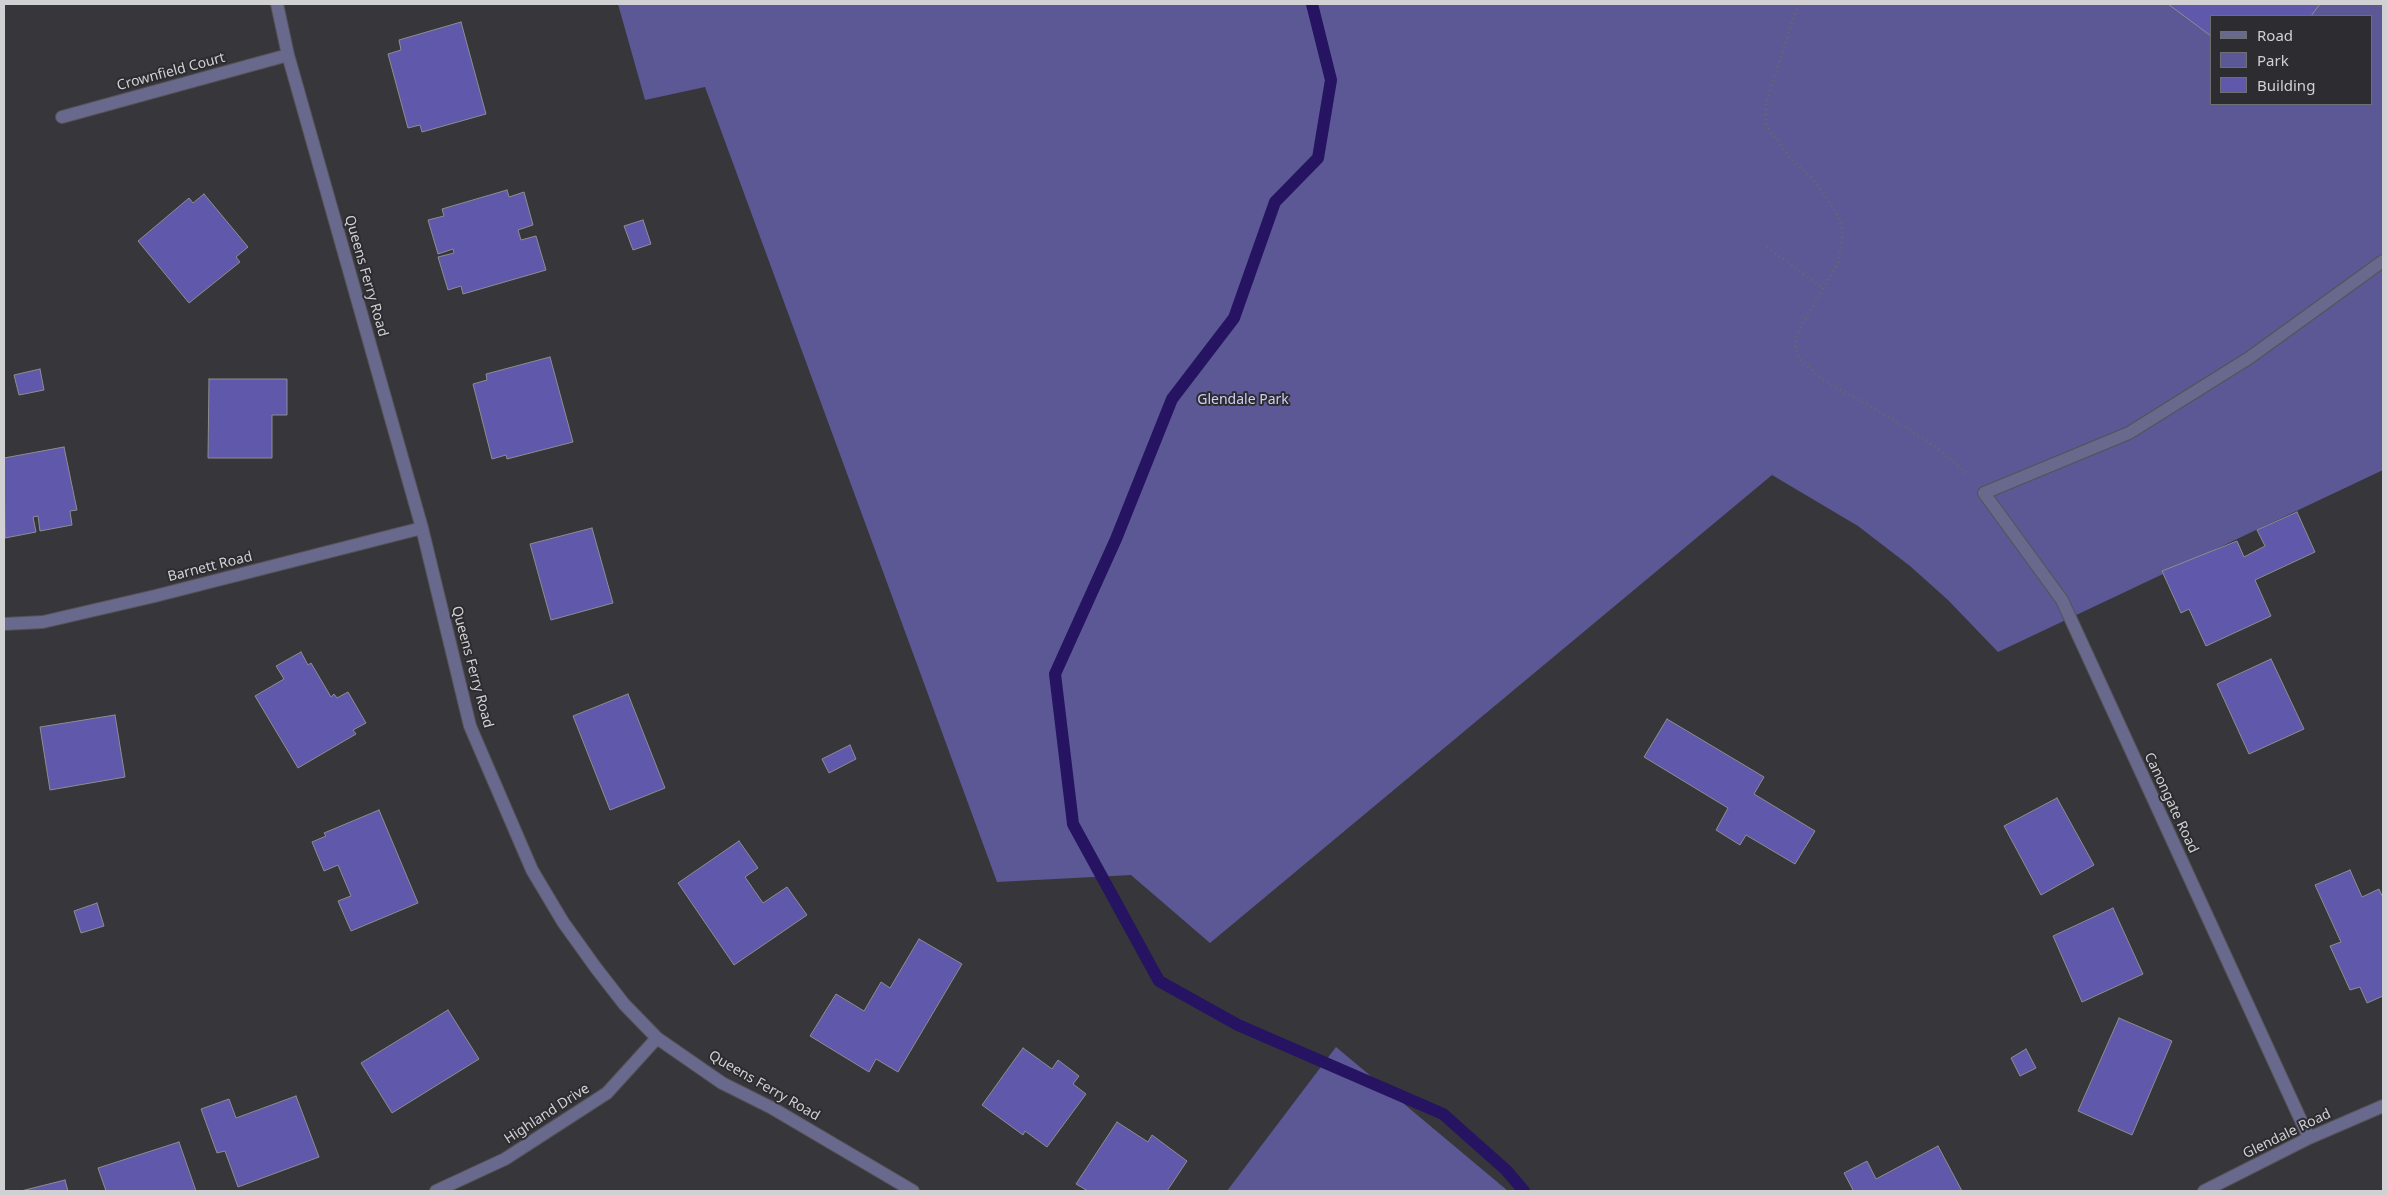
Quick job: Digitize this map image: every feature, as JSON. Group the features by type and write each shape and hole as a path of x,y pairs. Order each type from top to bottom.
{"street":[{"name":"Queens Ferry Road","path":"277,4 288,55 422,528 470,726 506,814 532,870 563,922 624,1004 658,1038 722,1083 772,1108 913,1191"},
{"name":"Crownfield Court","path":"62,117 288,55"},
{"path":"1984,493 2129,433 2249,358 2383,261"},
{"name":"Canongate Road","path":"1984,493 2062,600 2309,1138"},
{"name":"Barnett Road","path":"4,624 44,622 155,596 422,528"},
{"name":"Highland Drive","path":"436,1191 505,1159 607,1093 658,1038"},
{"name":"Glendale Road","path":"2204,1191 2309,1138 2383,1106"}],"path":[{"path":"1798,4 1766,104 1766,125 1790,158 1813,179 1840,218 1843,230 1839,262 1798,332 1795,347 1799,358 1823,380 1867,404 1936,447 1979,484 1984,493"},
{"path":"1767,247 1823,288"}],"green space":[{"name":"Glendale Park","path":"618,4 2383,4 2383,470 1998,652 1948,600 1910,566 1858,526 1772,475 1210,943 1131,875 997,882 705,87 645,100"},
{"path":"1336,1047 1508,1191 1227,1191"}],"building":[{"path":"2168,4 2320,4 2312,15 2210,15 2210,35"},
{"path":"461,22 486,114 422,132 420,125 408,128 388,54 401,50 399,40"},
{"path":"507,190 509,197 524,192 533,225 518,230 521,240 536,236 546,270 463,294 461,286 448,290 438,257 454,253 453,249 438,254 428,220 444,216 442,209"},
{"path":"204,194 248,247 236,257 240,262 189,303 138,241 189,198 193,203"},
{"path":"643,220 651,244 633,250 624,226"},
{"path":"550,357 573,442 507,459 506,455 492,459 473,384 487,380 486,374"},
{"path":"40,369 44,390 19,395 14,375"},
{"path":"209,379 287,379 287,415 272,415 272,458 208,458"},
{"path":"64,447 77,510 70,511 72,525 40,531 38,516 33,517 36,532 5,538 4,458"},
{"path":"2297,512 2315,552 2255,580 2271,616 2206,646 2189,609 2181,613 2162,571 2237,541 2244,557 2265,546 2257,530"},
{"path":"592,528 613,603 551,620 530,544"},
{"path":"301,652 308,665 311,663 331,697 334,694 337,698 348,692 366,723 353,730 356,734 298,768 255,696 284,679 276,666"},
{"path":"2271,659 2304,729 2249,754 2217,684"},
{"path":"628,694 665,788 610,810 573,716"},
{"path":"115,715 125,777 50,790 40,727"},
{"path":"1667,719 1764,777 1754,794 1815,831 1795,864 1746,835 1740,845 1716,830 1728,808 1644,757"},
{"path":"850,745 856,759 829,773 822,759"},
{"path":"2057,798 2094,865 2041,895 2004,826"},
{"path":"379,810 418,903 351,931 338,901 351,896 338,865 324,871 312,842 326,836 324,833"},
{"path":"739,841 758,868 745,877 763,903 787,887 807,915 734,965 678,883"},
{"path":"2350,870 2362,897 2379,889 2383,898 2383,996 2367,1003 2360,987 2350,990 2330,946 2341,942 2315,885"},
{"path":"97,903 104,926 81,933 74,911"},
{"path":"2113,908 2143,974 2082,1002 2053,936"},
{"path":"919,939 962,964 898,1072 876,1059 869,1072 810,1036 836,994 864,1011 881,982 890,988"},
{"path":"448,1010 479,1059 392,1113 361,1063"},
{"path":"2119,1018 2172,1041 2132,1135 2078,1111"},
{"path":"1023,1048 1052,1069 1058,1060 1079,1076 1073,1084 1086,1094 1047,1147 1025,1131 1023,1135 982,1105"},
{"path":"2026,1049 2036,1068 2020,1076 2011,1058"},
{"path":"296,1096 319,1157 238,1187 225,1151 217,1153 201,1109 229,1099 236,1118"},
{"path":"1117,1122 1148,1142 1152,1135 1187,1161 1167,1191 1088,1191 1076,1184"},
{"path":"179,1142 196,1191 106,1191 98,1168"},
{"path":"1938,1146 1962,1191 1851,1191 1853,1190 1844,1173 1867,1161 1876,1179"},
{"path":"65,1180 68,1191 21,1191"}],"waterway":[{"path":"1312,4 1331,80 1318,158 1275,202 1234,318 1172,399 1116,539 1055,674 1073,824 1159,981 1238,1025 1443,1114 1506,1170 1524,1191"}]}
